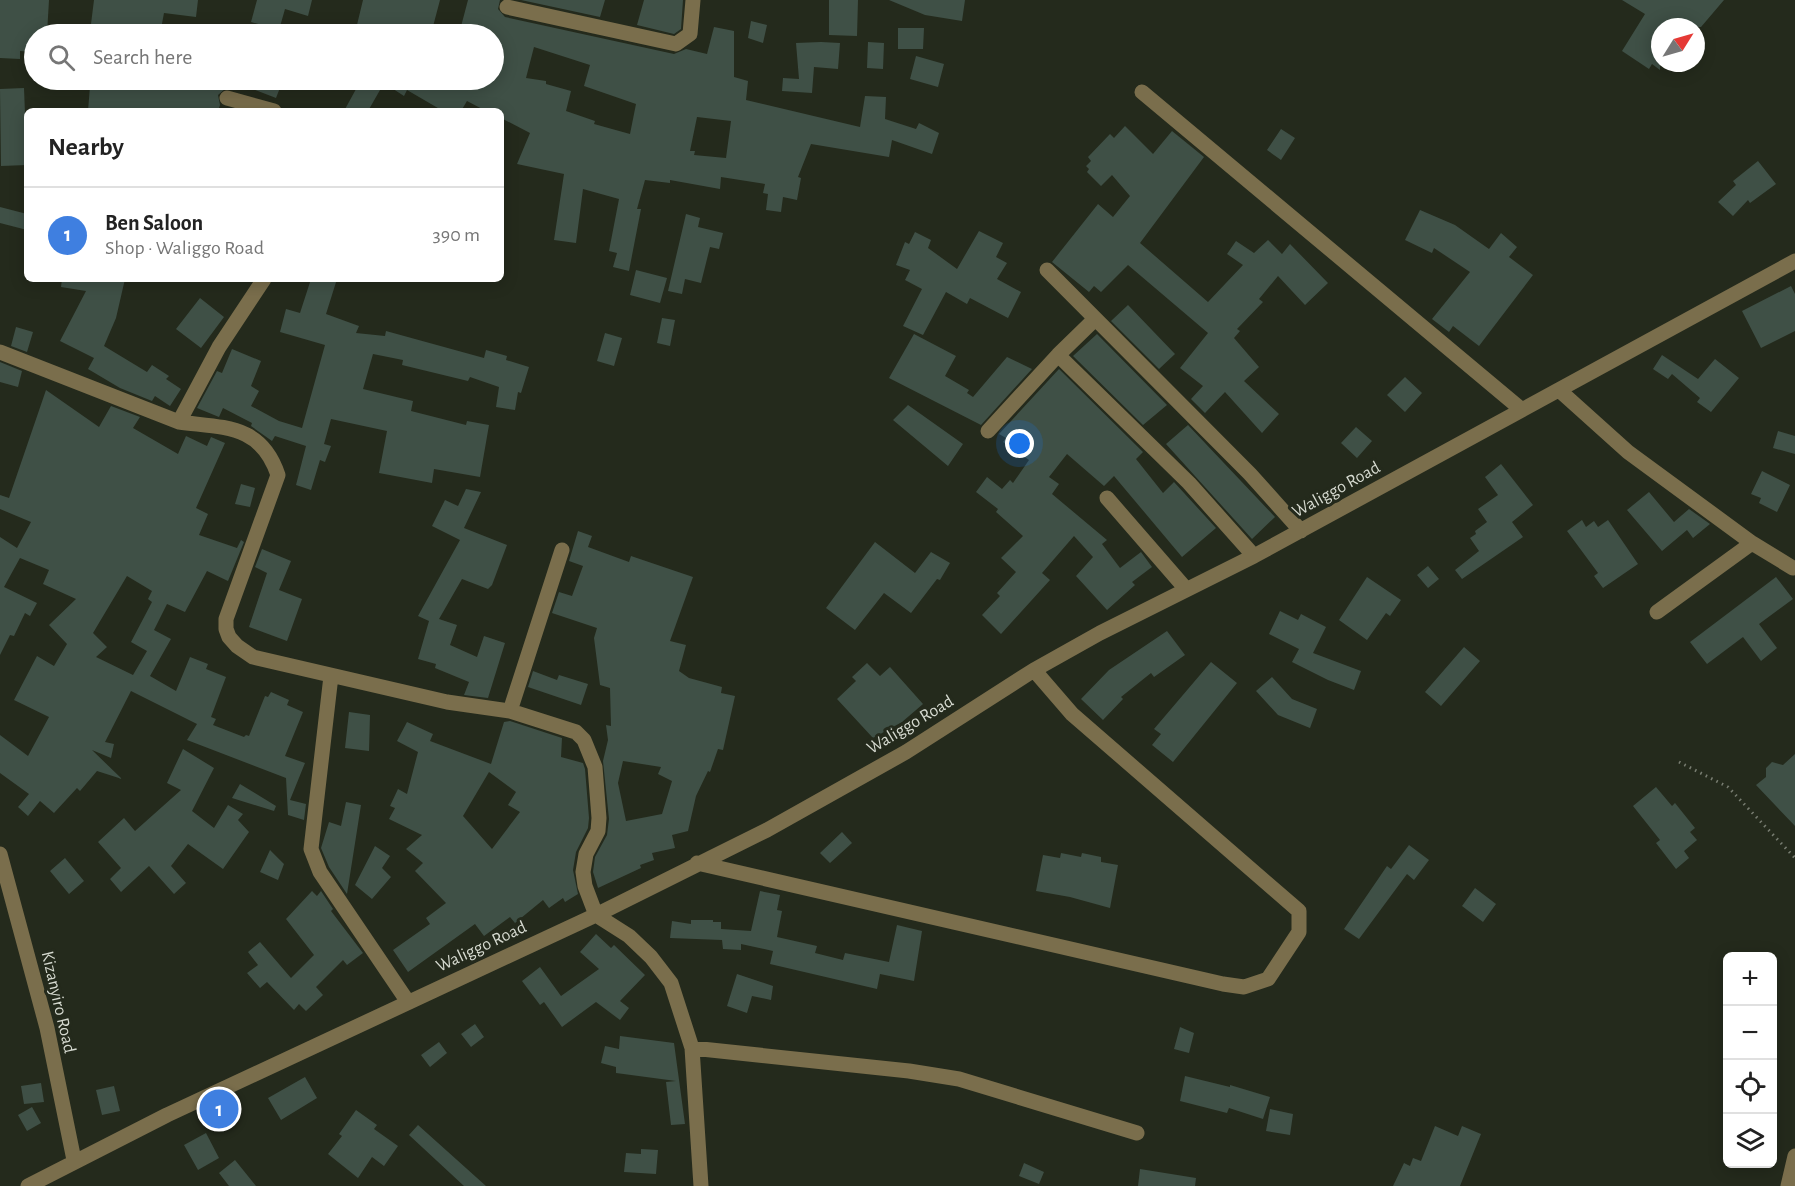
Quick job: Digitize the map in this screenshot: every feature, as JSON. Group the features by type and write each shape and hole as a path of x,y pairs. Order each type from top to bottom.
{"street":[{"path":"507,8 676,44 690,34 693,0"},
{"path":"1142,92 1522,410"},
{"path":"227,98 263,108"},
{"name":"Waliggo Road","path":"28,1186 74,1160 596,915 767,830 906,752 1034,670 1301,531 1795,261"},
{"path":"1047,270 1250,474 1301,531"},
{"path":"179,422 219,348 262,282"},
{"path":"988,431 1058,355 1095,319"},
{"path":"0,352 179,422 231,429 248,434 271,456 278,475 226,620 226,629 230,637 237,646 253,657 485,710 510,711 576,732 590,749 595,767 599,818 597,831 586,854 583,872 596,915 630,936 651,957 670,983 692,1048 701,1186"},
{"path":"1058,355 1190,483 1254,556"},
{"path":"1559,390 1628,452 1752,543 1793,568"},
{"path":"1107,498 1186,589"},
{"path":"1657,612 1752,543"},
{"path":"510,711 562,550"},
{"path":"697,863 1223,984 1244,987 1268,979 1299,932 1299,911 1072,714 1034,670"},
{"path":"331,676 311,849 320,872 408,1002"},
{"name":"Kizanyiro Road","path":"0,854 47,1028 74,1160"},
{"path":"692,1048 909,1071 959,1079 1137,1133"},
{"path":"1788,1186 1795,1156"}],"path":[{"path":"1679,762 1728,787 1795,858"}],"building":[{"path":"0,0 49,0 48,24 24,24 24,51 20,51 20,59 0,58"},
{"path":"94,0 198,0 196,17 164,13 162,24 91,24"},
{"path":"257,0 312,0 308,16 285,9 281,24 251,22"},
{"path":"363,0 440,0 434,24 357,24"},
{"path":"468,0 500,0 498,9 505,17 674,54 686,49 707,54 714,27 734,31 734,77 748,81 746,100 860,127 865,96 886,97 885,119 916,129 919,123 939,133 932,154 892,140 889,157 811,144 798,177 801,178 797,200 783,197 781,212 766,210 768,194 763,193 765,184 721,177 720,189 670,180 670,183 645,180 637,209 641,209 629,271 613,267 617,253 609,251 619,199 583,189 576,243 554,240 564,174 517,164 530,133 504,120 504,108 480,108 467,101 463,108 438,108 407,90 504,90 504,24 462,24","holes":["534,47 590,65 584,86 636,104 630,134 594,124 595,121 566,111 571,91 546,84 546,81 526,78","697,117 731,121 726,158 694,155 695,151 690,151"]},
{"path":"521,0 605,0 600,17"},
{"path":"644,0 683,0 681,29 674,34 637,25"},
{"path":"829,0 858,0 857,36 829,35"},
{"path":"889,0 965,0 962,21 925,15"},
{"path":"1622,0 1724,0 1705,22 1705,18 1651,18 1651,66 1649,69 1622,51 1645,14"},
{"path":"751,21 767,25 763,43 748,38"},
{"path":"898,28 924,28 923,49 898,49"},
{"path":"868,42 884,43 883,69 867,68"},
{"path":"796,43 840,43 838,69 814,67 812,93 782,91 783,78 799,79"},
{"path":"916,56 944,64 938,87 910,79"},
{"path":"24,88 24,165 1,166 0,89"},
{"path":"90,90 224,90 218,95 219,108 88,108"},
{"path":"256,90 279,90 276,98"},
{"path":"356,90 380,90 370,108 346,108"},
{"path":"395,90 407,90 404,96"},
{"path":"1125,126 1153,154 1172,131 1204,157 1140,243 1208,302 1243,265 1227,254 1236,241 1254,253 1268,240 1282,254 1290,244 1328,283 1305,305 1278,276 1259,299 1263,302 1237,329 1240,331 1234,338 1259,367 1244,381 1279,414 1262,433 1225,392 1205,413 1191,399 1203,386 1180,368 1208,333 1128,265 1101,292 1094,286 1089,292 1052,262 1098,204 1113,217 1130,196 1112,175 1101,186 1087,172 1089,169 1086,166 1091,161 1088,157 1110,134 1114,138"},
{"path":"1281,129 1295,138 1281,160 1267,150"},
{"path":"1758,161 1776,184 1750,203 1748,200 1733,216 1718,202 1736,185 1733,181"},
{"path":"0,207 24,213 24,229 0,223"},
{"path":"1420,210 1455,225 1489,249 1501,233 1517,247 1509,257 1533,275 1479,346 1453,326 1449,332 1432,319 1470,272 1434,248 1432,253 1405,240"},
{"path":"686,214 700,218 698,227 723,233 719,249 710,247 701,283 685,279 682,294 668,291"},
{"path":"979,231 1003,243 996,257 1007,263 997,279 1021,292 1008,318 970,298 967,304 946,292 923,335 903,326 922,289 905,280 910,270 896,265 905,242 909,244 915,232 931,240 928,248 957,269"},
{"path":"636,270 667,278 660,303 630,295"},
{"path":"62,282 124,282 116,318 104,346 147,372 152,365 169,376 166,379 181,389 170,406 155,396 152,401 120,388 88,369 94,358 60,341 86,291 61,287"},
{"path":"310,282 336,282 326,314 359,326 356,333 385,336 386,331 484,358 486,350 507,356 506,360 529,367 521,393 518,392 515,410 496,407 499,387 470,377 468,381 402,365 403,360 373,354 363,389 413,401 411,411 466,425 467,421 489,425 480,477 434,469 432,483 379,473 387,431 331,419 324,444 331,446 325,462 320,460 311,490 296,485 306,446 275,436 272,441 251,426 252,423 223,408 219,417 197,408 217,371 222,373 232,349 261,361 251,386 259,391 251,406 279,421 302,428 325,345 280,332 286,309 300,313"},
{"path":"1791,286 1795,294 1795,331 1761,348 1742,311"},
{"path":"200,298 224,317 201,348 176,329"},
{"path":"1128,305 1175,354 1159,369 1111,321"},
{"path":"662,318 675,320 670,346 657,343"},
{"path":"16,327 33,332 27,352 11,346"},
{"path":"605,333 622,338 614,366 597,361"},
{"path":"914,334 956,356 945,376 969,390 967,393 973,397 1007,357 1032,369 981,425 889,378"},
{"path":"1097,334 1167,405 1143,425 1073,356"},
{"path":"1662,355 1698,379 1715,359 1739,378 1711,412 1697,402 1700,398 1672,374 1668,379 1653,369"},
{"path":"0,362 22,371 18,387 0,382"},
{"path":"1059,369 1143,452 1136,459 1163,493 1174,482 1216,528 1182,557 1114,476 1104,486 1067,454 1049,477 1059,484 1052,494 1107,540 1102,544 1120,568 1141,552 1152,567 1132,582 1135,585 1107,610 1076,576 1093,557 1074,536 1042,573 1050,580 1001,634 982,615 1000,596 997,593 1016,572 1001,558 1023,536 996,512 998,509 976,492 987,477 1002,489 1010,480 1013,483 1029,460 1003,442 1006,438 999,434"},
{"path":"1405,377 1422,393 1405,412 1387,395"},
{"path":"46,390 99,427 111,406 140,417 133,428 178,454 186,436 207,446 211,437 225,443 196,508 208,514 199,535 237,548 241,540 244,542 228,581 207,571 185,612 167,604 154,630 171,639 150,676 176,691 190,657 208,664 206,669 226,677 211,717 216,719 213,725 244,737 249,736 265,696 268,697 271,692 289,700 287,705 303,712 285,756 305,763 290,800 306,804 304,820 288,815 286,778 187,740 197,724 131,691 105,742 114,744 111,758 92,750 122,779 97,771 80,791 77,788 54,813 40,801 28,816 18,807 29,794 0,773 0,735 28,756 49,717 14,700 37,656 54,666 67,644 49,625 76,599 43,584 49,570 20,558 4,587 37,603 30,616 25,613 14,636 10,635 0,655 0,537 17,548 31,522 0,509 0,495 9,498","holes":["127,576 152,591 148,599 152,602 131,642 147,651 133,675 96,657 107,647 93,633"]},
{"path":"908,405 963,444 948,466 893,420"},
{"path":"1188,425 1275,517 1252,539 1166,444"},
{"path":"1356,427 1372,441 1357,458 1341,443"},
{"path":"1778,431 1795,436 1795,454 1773,448"},
{"path":"1501,464 1533,505 1512,522 1523,537 1462,579 1455,570 1479,551 1470,538 1487,522 1478,509 1498,495 1485,477"},
{"path":"1762,471 1790,485 1777,512 1759,503 1761,498 1751,494"},
{"path":"241,484 255,488 250,507 235,504"},
{"path":"466,489 481,492 464,528 507,545 492,585 488,589 462,579 439,619 457,625 450,645 477,657 484,636 505,643 488,698 464,695 469,682 435,668 436,664 418,659 429,621 418,616 460,540 432,526 445,500 458,506"},
{"path":"1649,492 1674,522 1689,509 1710,524 1693,538 1687,530 1662,551 1627,510"},
{"path":"1582,520 1586,527 1594,521 1598,527 1608,520 1638,564 1603,588 1594,576 1598,573 1567,531"},
{"path":"578,531 592,536 588,547 629,562 631,556 693,577 670,641 686,645 679,671 689,678 722,687 721,693 735,696 723,750 718,749 710,772 708,771 696,796 688,831 672,835 675,848 652,853 654,860 598,888 593,872 595,857 607,835 609,819 603,761 608,740 606,725 611,726 610,688 600,685 594,638 597,628 552,613 559,592 572,596 583,566 569,561","holes":["623,761 661,767 658,774 672,781 662,814 626,821 618,783"]},
{"path":"875,542 915,573 931,552 950,563 940,580 937,579 911,613 884,593 855,630 826,608"},
{"path":"262,549 291,561 279,590 302,599 287,641 249,627 267,573 255,567"},
{"path":"1428,566 1439,579 1428,588 1417,575"},
{"path":"1367,577 1401,600 1390,616 1386,613 1367,640 1339,620"},
{"path":"1776,577 1793,599 1759,624 1777,648 1761,661 1743,637 1707,664 1690,642"},
{"path":"1280,611 1298,620 1301,614 1326,627 1313,653 1361,671 1354,690 1292,662 1299,649 1269,634"},
{"path":"1167,631 1185,655 1154,677 1151,673 1121,697 1123,699 1103,720 1081,699 1109,670"},
{"path":"1464,647 1480,661 1441,706 1425,692"},
{"path":"1211,662 1237,683 1173,762 1152,745 1161,734 1154,729"},
{"path":"867,663 880,676 890,667 923,704 902,722 873,738 837,699 856,681 852,677"},
{"path":"533,671 557,680 559,675 588,684 581,705 528,687"},
{"path":"1272,677 1292,699 1317,709 1310,728 1278,715 1256,691"},
{"path":"349,712 370,715 369,751 345,748"},
{"path":"510,721 562,738 561,757 583,763 589,818 588,828 576,852 573,870 578,894 565,902 563,898 549,908 543,900 515,923 510,917 484,936 475,924 408,972 393,950 430,924 426,918 446,903 415,871 423,863 406,849 422,835 389,819 395,808 390,806 398,789 407,794 418,752 397,741 407,722 433,734 430,741 491,764 504,722","holes":["489,772 516,792 508,805 520,812 492,849 463,816"]},
{"path":"183,749 214,768 192,811 214,828 228,805 243,814 238,820 249,832 223,869 188,844 171,866 186,883 174,894 149,866 121,892 110,879 121,868 98,842 124,818 135,831 181,790 167,783"},
{"path":"1795,754 1795,826 1756,785 1766,777 1766,768 1772,762 1783,765"},
{"path":"240,784 276,806 274,811 232,798"},
{"path":"1656,787 1672,806 1675,803 1695,828 1690,832 1697,840 1684,851 1689,858 1676,869 1656,843 1660,840 1633,806"},
{"path":"346,802 361,805 347,894 329,867 321,848 329,822 341,826"},
{"path":"842,832 852,843 830,863 820,853"},
{"path":"1409,845 1429,860 1414,880 1407,874 1359,939 1344,929 1387,866 1391,869"},
{"path":"375,846 390,856 382,868 391,877 372,899 355,885"},
{"path":"270,850 284,864 278,880 260,872"},
{"path":"1061,853 1081,857 1082,853 1101,857 1101,862 1118,865 1110,908 1036,891 1043,855 1060,858"},
{"path":"65,858 84,881 69,894 50,871"},
{"path":"1475,888 1496,904 1483,922 1462,906"},
{"path":"312,891 317,896 321,891 333,909 331,911 363,953 347,965 343,960 316,987 323,995 306,1011 299,1004 294,1010 267,982 260,988 247,973 258,965 248,952 260,942 291,978 314,955 286,919"},
{"path":"760,891 780,895 777,910 782,911 777,937 817,946 815,953 843,960 845,953 889,962 897,925 922,931 914,981 880,974 877,989 770,964 773,951 741,944 741,950 723,949 722,940 670,938 672,921 691,924 691,920 713,920 713,922 721,922 721,929 751,931"},
{"path":"596,934 611,948 614,945 645,975 620,1001 629,1008 620,1020 596,1002 562,1027 544,1002 540,1005 522,981 540,967 561,996 599,969 580,952"},
{"path":"737,974 773,986 771,1000 752,996 747,1013 727,1006"},
{"path":"475,1024 484,1037 471,1047 461,1034"},
{"path":"1180,1027 1194,1033 1189,1053 1174,1049"},
{"path":"620,1036 674,1043 685,1124 671,1125 666,1082 676,1081 616,1073 616,1067 601,1063 605,1046 619,1049"},
{"path":"439,1042 447,1053 430,1067 421,1055"},
{"path":"1185,1076 1230,1087 1230,1085 1270,1097 1263,1119 1229,1108 1227,1113 1180,1101"},
{"path":"305,1077 317,1098 281,1120 268,1098"},
{"path":"41,1083 44,1102 24,1104 21,1086"},
{"path":"114,1086 120,1111 102,1115 96,1090"},
{"path":"32,1107 41,1123 27,1131 18,1115"},
{"path":"1270,1109 1293,1114 1290,1135 1266,1131"},
{"path":"356,1110 377,1125 374,1129 398,1146 384,1166 372,1157 358,1178 328,1154 342,1136 339,1134"},
{"path":"418,1125 486,1186 464,1186 409,1135"},
{"path":"1435,1126 1458,1136 1462,1126 1481,1134 1460,1186 1393,1186 1404,1163 1410,1166 1413,1158 1421,1161"},
{"path":"206,1133 219,1158 198,1170 184,1145"},
{"path":"641,1149 658,1150 656,1174 624,1172 626,1153 641,1154"},
{"path":"235,1160 256,1186 229,1186 219,1173"},
{"path":"1024,1163 1044,1172 1039,1184 1019,1176"},
{"path":"1140,1169 1196,1178 1195,1186 1138,1186"}],"place":[{"name":"Ben Saloon","path":"219,1109"}]}
